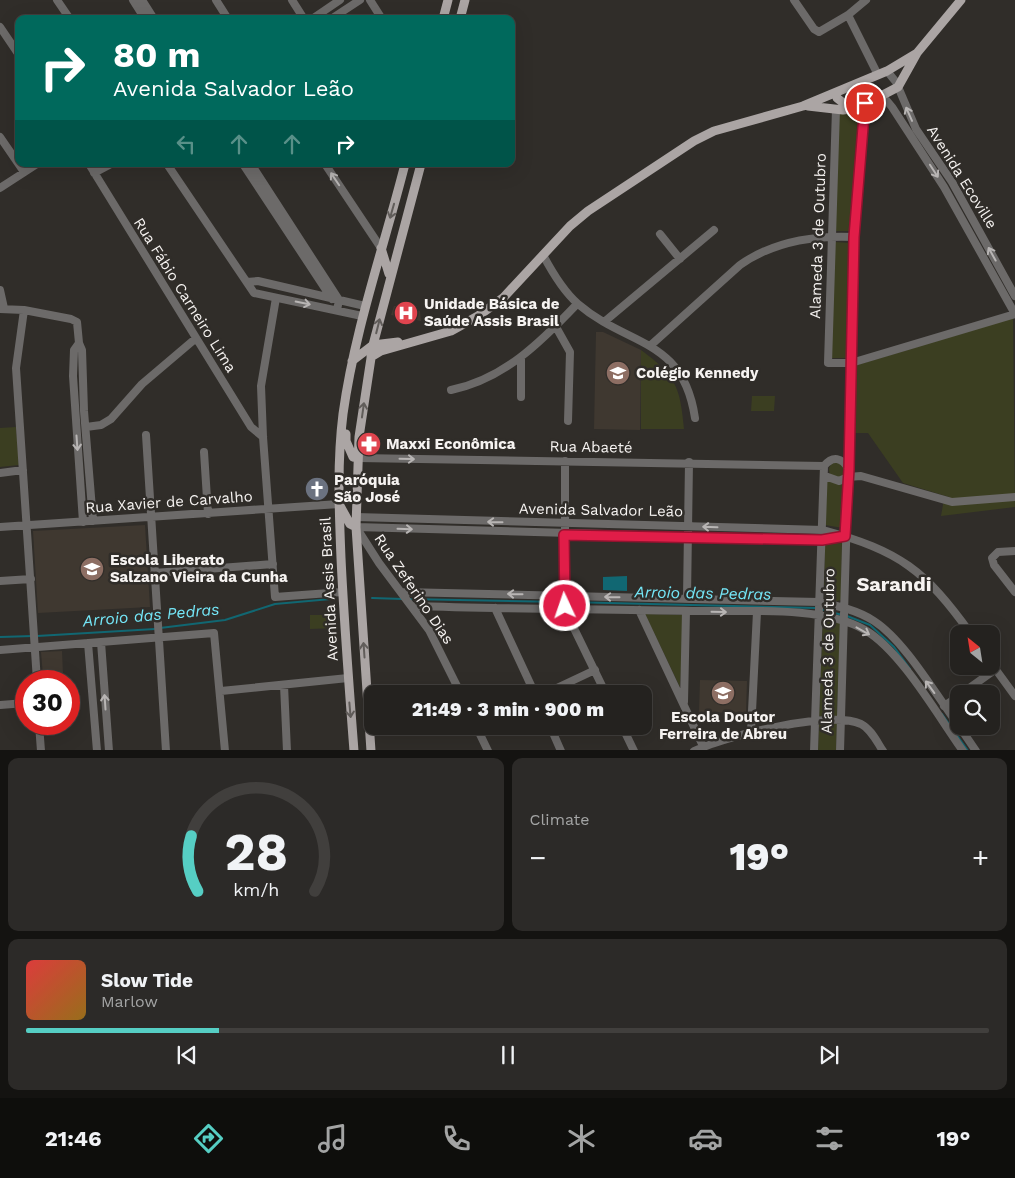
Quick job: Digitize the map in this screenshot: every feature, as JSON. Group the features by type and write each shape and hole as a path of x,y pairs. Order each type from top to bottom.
{"main road":[{"path":"444,15 448,0"},
{"path":"461,15 465,0"},
{"path":"803,106 851,109 879,98 898,87 917,53 961,0"},
{"path":"371,357 381,351 425,340 451,331 491,308 588,211 694,141 714,132 838,95 887,71 917,53"},
{"path":"838,95 851,109"},
{"path":"836,109 838,95"},
{"name":"Avenida Assis Brasil","path":"354,750 342,592 339,504 343,414 362,316 403,167"},
{"name":"Avenida Assis Brasil","path":"367,685 356,527 358,458 373,345 420,167"},
{"path":"382,248 390,277"},
{"path":"352,361 373,345 425,340"},
{"path":"343,414 347,423 348,446 353,457 358,458"},
{"path":"339,504 350,524 356,527"},
{"name":"Avenida Assis Brasil","path":"370,735 371,750"},
{"name":"Avenida Assis Brasil","path":"373,735 377,750"}],"street":[{"path":"57,0 67,15"},
{"path":"133,0 142,15"},
{"path":"142,0 151,15"},
{"path":"216,0 225,15"},
{"path":"292,0 301,15"},
{"path":"318,15 340,0"},
{"path":"337,15 360,0"},
{"path":"370,0 379,15"},
{"path":"794,0 816,30 824,30 848,15 856,3 866,0"},
{"path":"848,15 878,75"},
{"path":"0,27 15,49"},
{"name":"Avenida Ecoville","path":"887,71 893,76 916,129 952,182 1015,296"},
{"name":"Avenida Ecoville","path":"879,98 887,101 892,107 944,187 1015,314"},
{"name":"Alameda 3 de Outubro","path":"840,750 842,614 849,454 854,237 865,103"},
{"name":"Alameda 3 de Outubro","path":"836,109 828,364 850,364"},
{"path":"0,137 15,159"},
{"path":"21,167 24,172"},
{"path":"0,188 32,167"},
{"name":"Rua Fábio Carneiro Lima","path":"90,167 251,427 263,437"},
{"path":"94,173 105,167"},
{"path":"169,167 257,295 362,316"},
{"path":"327,167 382,248"},
{"path":"252,169 336,300"},
{"path":"944,187 952,182"},
{"path":"604,322 714,230"},
{"path":"660,234 680,259"},
{"path":"651,345 740,265 754,255 786,242 832,236 854,237"},
{"path":"543,254 554,274 577,304 604,322 651,345 672,365 684,380 692,400 694,418"},
{"path":"247,282 258,281 365,306"},
{"path":"0,290 2,308 71,318 77,324 79,343 82,350 84,412 93,521"},
{"path":"276,298 261,386 275,597 342,592"},
{"path":"333,309 336,300"},
{"path":"451,390 487,378 521,357 556,327 577,304"},
{"path":"24,310 16,368 36,670"},
{"path":"850,364 1015,314"},
{"path":"556,327 570,352 568,421"},
{"path":"86,427 101,425 111,418 142,384 195,339"},
{"path":"79,343 74,350 74,376 83,522"},
{"path":"521,357 521,397"},
{"path":"74,376 82,375"},
{"path":"75,412 84,412"},
{"path":"146,435 166,750"},
{"path":"204,452 208,514"},
{"path":"824,466 830,460 840,459 849,454"},
{"name":"Rua Abaeté","path":"358,458 689,462 824,466"},
{"path":"840,459 848,473 952,502 1015,497"},
{"path":"565,461 564,603 602,685"},
{"path":"687,598 689,462"},
{"name":"Alameda 3 de Outubro","path":"814,750 824,466"},
{"path":"0,473 23,470"},
{"path":"825,476 839,482 848,473"},
{"name":"Rua Xavier de Carvalho","path":"0,527 339,504"},
{"name":"Avenida Salvador Leão","path":"356,517 823,530 878,548 913,568 939,591 964,625"},
{"path":"450,521 450,531"},
{"name":"Avenida Salvador Leão","path":"356,527 687,538 822,540 845,536"},
{"name":"Rua Zeferino Dias","path":"356,527 379,563 429,630 456,685"},
{"path":"1015,551 998,552 992,558 994,565 1015,592"},
{"path":"154,573 273,564"},
{"path":"0,581 31,579"},
{"path":"403,593 564,603 638,610 757,612 818,608 842,614 886,648 962,750"},
{"path":"411,604 495,608 687,598 818,608 873,620 895,639 950,714"},
{"path":"495,608 531,685"},
{"path":"638,610 703,746"},
{"path":"684,704 686,611"},
{"path":"752,731 757,612"},
{"path":"0,650 35,645 88,643 214,633 221,691 225,750"},
{"path":"100,642 109,750"},
{"path":"88,643 96,750"},
{"path":"563,685 594,670"},
{"path":"972,685 983,675"},
{"path":"1000,675 1015,696"},
{"path":"221,691 348,678"},
{"path":"284,685 287,750"},
{"path":"944,706 950,702"},
{"path":"0,705 15,704"},
{"path":"694,750 752,731 816,722 841,721 864,726 883,750"},
{"path":"40,735 41,750"},
{"path":"480,735 488,750"},
{"path":"554,735 561,750"},
{"path":"626,735 634,750"},
{"path":"965,735 976,750"}],"shaded area":[{"name":"Unidade Básica de Saúde Assis Brasil","path":"394,306 420,311 421,321 391,315"},
{"name":"Colégio Kennedy","path":"596,332 603,332 641,350 640,430 594,429"},
{"name":"Escola Liberato Salzano Vieira da Cunha","path":"145,525 150,607 38,613 33,531"},
{"path":"62,651 63,670 42,670 41,652"},
{"name":"Escola Doutor Ferreira de Abreu","path":"700,680 747,681 746,713 699,712"}],"green space":[{"path":"863,108 851,231 835,231 838,112"},
{"path":"835,242 850,243 848,358 831,358"},
{"path":"1013,318 1015,507 941,516 944,499 949,497 903,483 868,433 854,433 854,366"},
{"path":"641,350 662,367 674,383 681,402 684,429 641,429"},
{"path":"752,396 775,396 774,411 751,411"},
{"path":"16,427 19,465 0,467 0,428"},
{"path":"834,462 840,462 845,467 843,476 834,478 829,473 829,467"},
{"path":"827,481 839,484 846,481 843,528 825,525"},
{"path":"842,540 841,600 837,601 824,598 825,541"},
{"path":"645,614 684,615 680,687"},
{"path":"310,615 336,615 336,628 310,629"},
{"path":"823,618 840,622 837,716 819,716"},
{"path":"837,722 836,750 818,750 819,723"}],"water":[{"path":"627,576 627,591 603,590 603,577"}],"waterway":[{"name":"Arroio das Pedras","path":"372,598 403,599"},
{"name":"Arroio das Pedras","path":"160,628 225,620 275,604 331,599"},
{"name":"Arroio das Pedras","path":"408,599 563,602"},
{"name":"Arroio das Pedras","path":"568,602 816,608"},
{"name":"Arroio das Pedras","path":"820,609 842,615"},
{"name":"Arroio das Pedras","path":"847,616 870,625 894,647 910,669"},
{"name":"Arroio das Pedras","path":"37,636 155,629"},
{"name":"Arroio das Pedras","path":"0,637 33,636"},
{"name":"Arroio das Pedras","path":"942,714 967,750"}],"place":[{"name":"Unidade Básica de Saúde Assis Brasil","path":"406,313"},
{"name":"Colégio Kennedy","path":"618,373"},
{"name":"Maxxi Econômica","path":"369,444"},
{"name":"Paróquia São José","path":"317,489"},
{"name":"Escola Liberato Salzano Vieira da Cunha","path":"92,569"},
{"name":"Escola Doutor Ferreira de Abreu","path":"723,693"}],"district":[{"name":"Sarandi","path":"894,584"}],"route":[{"path":"565,606 564,535 822,540 845,536 849,469 854,237 865,103"}]}
